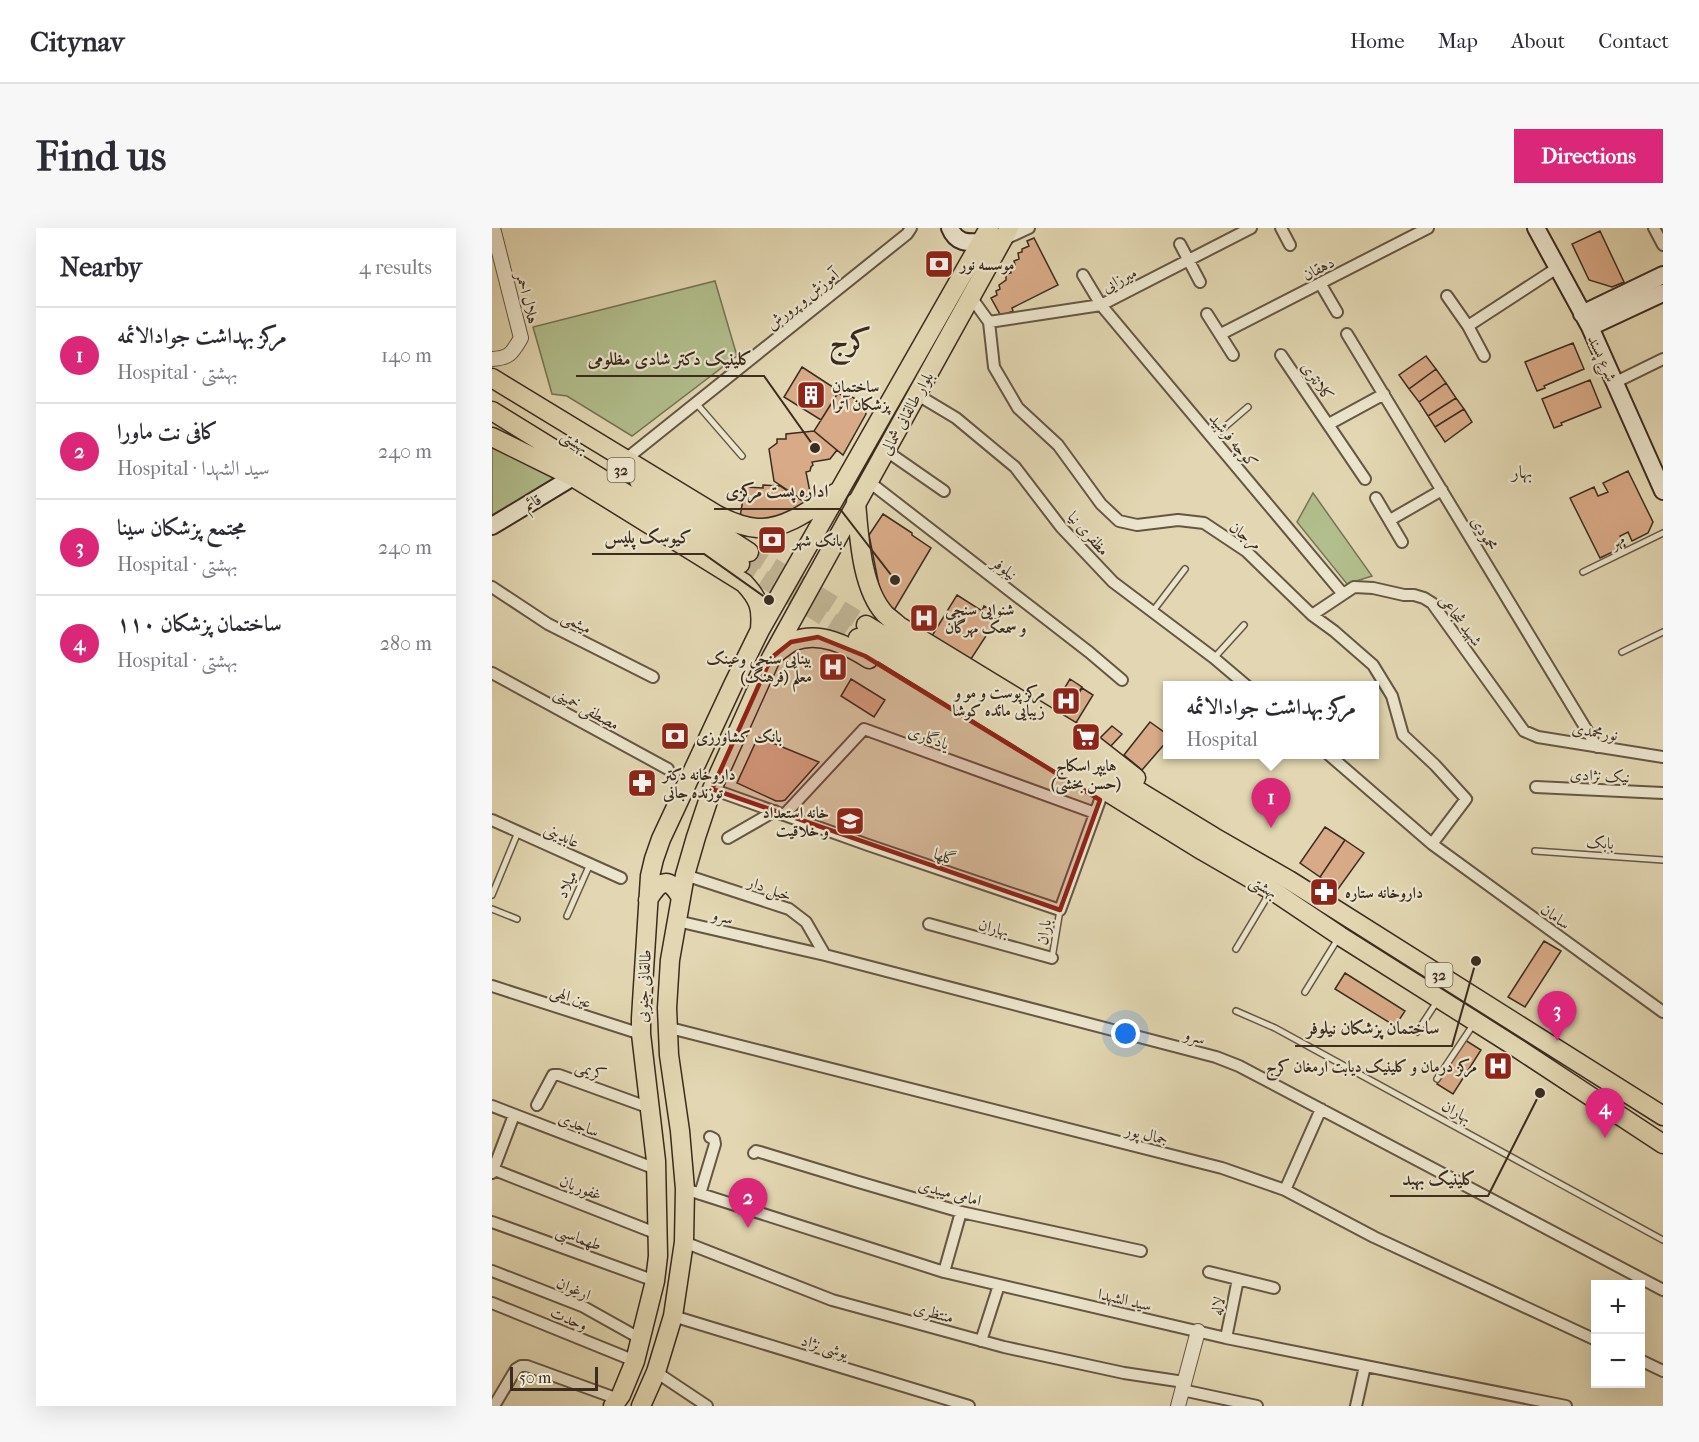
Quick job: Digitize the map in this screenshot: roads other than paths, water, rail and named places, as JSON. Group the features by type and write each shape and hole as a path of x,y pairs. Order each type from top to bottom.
{"main road":[{"path":"950,228 951,233 959,241 967,243 995,235"},
{"name":"شرع پسند","path":"1536,228 1586,321 1662,488"},
{"name":"بلوار طالقانی شمالی","path":"802,598 971,297 995,235"},
{"name":"بلوار طالقانی شمالی","path":"784,587 838,491 995,235"},
{"path":"1586,321 1663,275"},
{"path":"1586,321 1663,293"},
{"path":"492,378 717,515 734,523 758,528 777,525 794,519 838,491"},
{"name":"بهشتى","path":"492,390 607,461 744,558 492,411"},
{"path":"492,437 573,477 744,583 753,592 759,604 760,630"},
{"name":"قائم","path":"492,526 573,477"},
{"path":"856,502 860,541 868,580 884,613 899,626 1094,745 1209,844"},
{"name":"طالقانی جنوبی","path":"616,1402 635,1361 655,1281 658,1256 656,1170 641,1034 648,901 654,859 733,685 784,587"},
{"name":"طالقانی جنوبی","path":"642,1406 656,1372 673,1316 692,1192 680,1131 666,1027 670,960 685,875 712,789 771,658 802,598"},
{"name":"بهشتى","path":"862,632 1209,844 1271,890 1340,936 1663,1144"},
{"path":"771,658 791,642 805,638 830,640 849,648 1097,807 1209,844"},
{"path":"682,794 673,827 674,838 685,846 696,837"},
{"name":"بهشتى","path":"1209,844 1289,880 1663,1116"},
{"path":"648,901 655,888 667,883 675,886 681,898"}],"street":[{"name":"هلال احمر","path":"492,359 503,359 513,352 521,338 493,228"},
{"name":"آموزش و پرورش","path":"626,459 907,234 910,228"},
{"path":"995,235 1029,228"},
{"name":"میرزایی","path":"988,322 1101,305 1251,228"},
{"path":"1281,228 1290,245"},
{"name":"دهقان","path":"1221,334 1428,228"},
{"path":"1654,228 1663,245"},
{"path":"1180,244 1200,282"},
{"path":"1468,326 1557,268"},
{"name":"كوچه فرشيد","path":"1083,275 1101,305 1343,594"},
{"path":"1320,283 1337,312"},
{"path":"1447,296 1468,326 1484,356"},
{"name":"مرجان","path":"971,297 988,322 994,367 1018,408 1058,445 1101,504 1119,521 1137,525 1178,520 1204,523 1246,552 1312,615 1373,665 1392,696 1403,735 1466,799 1432,844"},
{"path":"1207,314 1233,355"},
{"name":"محمودی","path":"1347,334 1597,747"},
{"name":"کلانتری","path":"1281,355 1365,478"},
{"path":"1614,383 1663,360"},
{"name":"مظفری نیا","path":"916,394 956,418 1015,467 1061,527 1113,582 1214,658 1240,681"},
{"name":"کلانتری","path":"1329,424 1384,394"},
{"path":"885,450 944,491"},
{"name":"نیلوفر","path":"868,481 1122,680"},
{"path":"1390,520 1442,490"},
{"path":"1376,498 1402,542"},
{"name":"میثمی","path":"492,587 548,624 653,677"},
{"name":"شهید شجاعی","path":"1312,615 1354,587 1424,597 1432,603 1524,730"},
{"name":"مصطفی خمینی","path":"492,673 668,769"},
{"name":"یادگاری","path":"779,813 864,729 1097,807"},
{"name":"نورمحمدی","path":"1524,730 1538,737 1663,757"},
{"path":"1334,759 1432,844"},
{"name":"نیک نژادی","path":"1536,787 1663,793"},
{"name":"گلها","path":"712,789 1060,910"},
{"path":"1060,910 1097,807"},
{"path":"728,838 779,813"},
{"name":"عابدینی","path":"492,820 621,878"},
{"name":"سامان","path":"1432,844 1663,1012"},
{"name":"خیل دار","path":"685,875 789,909 806,922 825,955"},
{"name":"سرو","path":"677,921 825,955 1216,1057 1239,1066 1663,1290"},
{"name":"بهاران","path":"929,924 1052,958"},
{"name":"عین الهی","path":"492,986 641,1034"},
{"name":"جمال پور","path":"666,1027 1222,1168 1285,1190 1374,1237 1591,1338"},
{"name":"کریمی","path":"537,1105 553,1076 559,1075 650,1108"},
{"name":"ساجدی","path":"492,1106 656,1170"},
{"path":"1285,1190 1321,1109"},
{"path":"492,1170 514,1115"},
{"path":"692,1192 715,1144 712,1138"},
{"name":"امامی میبدی","path":"754,1153 760,1152 961,1212 1141,1251"},
{"name":"غفوریان","path":"492,1170 658,1234"},
{"name":"سید الشهدا","path":"692,1192 944,1272 1226,1338 1566,1406"},
{"path":"944,1272 961,1212"},
{"name":"طهماسبی","path":"492,1222 655,1281"},
{"name":"منتظری","path":"684,1242 832,1300 981,1341 1183,1386 1257,1406"},
{"name":"ارغوان","path":"492,1271 582,1306 641,1339"},
{"name":"لاله","path":"1209,1272 1274,1288"},
{"name":"لاله","path":"1226,1338 1238,1279"},
{"path":"981,1341 999,1285"},
{"name":"وحدت","path":"492,1303 635,1361"},
{"name":"یوشی نژاد","path":"673,1316 969,1406"},
{"path":"1178,1406 1198,1331"},
{"path":"1645,1362 1663,1371"},
{"path":"494,1406 516,1369 521,1366 527,1366 616,1402"},
{"path":"1356,1406 1365,1366"},
{"path":"656,1372 707,1406"}],"lane":[{"path":"696,403 742,456"},
{"path":"1212,438 1248,407"},
{"name":"مهر","path":"1583,572 1663,533"},
{"path":"1153,611 1185,569"},
{"path":"1214,658 1244,625"},
{"path":"1622,652 1663,632"},
{"path":"492,895 518,832"},
{"name":"بابک","path":"1535,851 1663,860"},
{"name":"میلاد","path":"567,916 590,864"},
{"path":"1236,949 1271,890"},
{"path":"492,909 517,919"},
{"name":"باران","path":"1052,958 1060,910"},
{"path":"1305,992 1340,936"},
{"path":"1417,1032 1439,999"},
{"name":"بهاران","path":"1236,1011 1275,1028 1663,1240"},
{"path":"1437,1079 1475,1021"}],"tunnel":[{"path":"749,552 866,625"},
{"path":"740,564 858,638"}],"place":[{"name":"موسسه نور","path":"939,264"},
{"name":"ساختمان پزشکان آترا","path":"811,395"},
{"name":"کلینیک دکتر شادی مظلومی","path":"815,448"},
{"name":"بانک شهر","path":"772,540"},
{"name":"اداره پست مرکزی","path":"895,580"},
{"name":"کیوسک پلیس","path":"769,600"},
{"name":"شنوایی سنجی و سمعک مهرگان","path":"924,618"},
{"name":"بینایی سنجی وعینک معلم (فرهنگ)","path":"833,667"},
{"name":"مرکز پوست و مو و زیبایی مائده کوشا","path":"1066,701"},
{"name":"بانک کشاورزی","path":"675,736"},
{"name":"هایپر اسکاج (حسن بخشی)","path":"1086,737"},
{"name":"داروخانه دکتر توزنده جانی","path":"642,783"},
{"name":"خانه استعداد و خلاقیت","path":"850,821"},
{"name":"مرکز بهداشت جوادالائمه","path":"1271,828"},
{"name":"داروخانه ستاره","path":"1324,892"},
{"name":"ساختمان پزشکان نیلوفر","path":"1476,961"},
{"name":"مجتمع پزشکان سینا","path":"1557,1041"},
{"name":"مرکز درمان و کلینیک دیابت ارمغان کرج","path":"1498,1066"},
{"name":"کلینیک بهبد","path":"1540,1093"},
{"name":"ساختمان پزشکان ۱۱۰","path":"1605,1138"},
{"name":"کافی نت ماورا","path":"748,1228"}],"district":[{"name":"کرج","path":"850,340"},
{"name":"بهار","path":"1522,472"}]}
